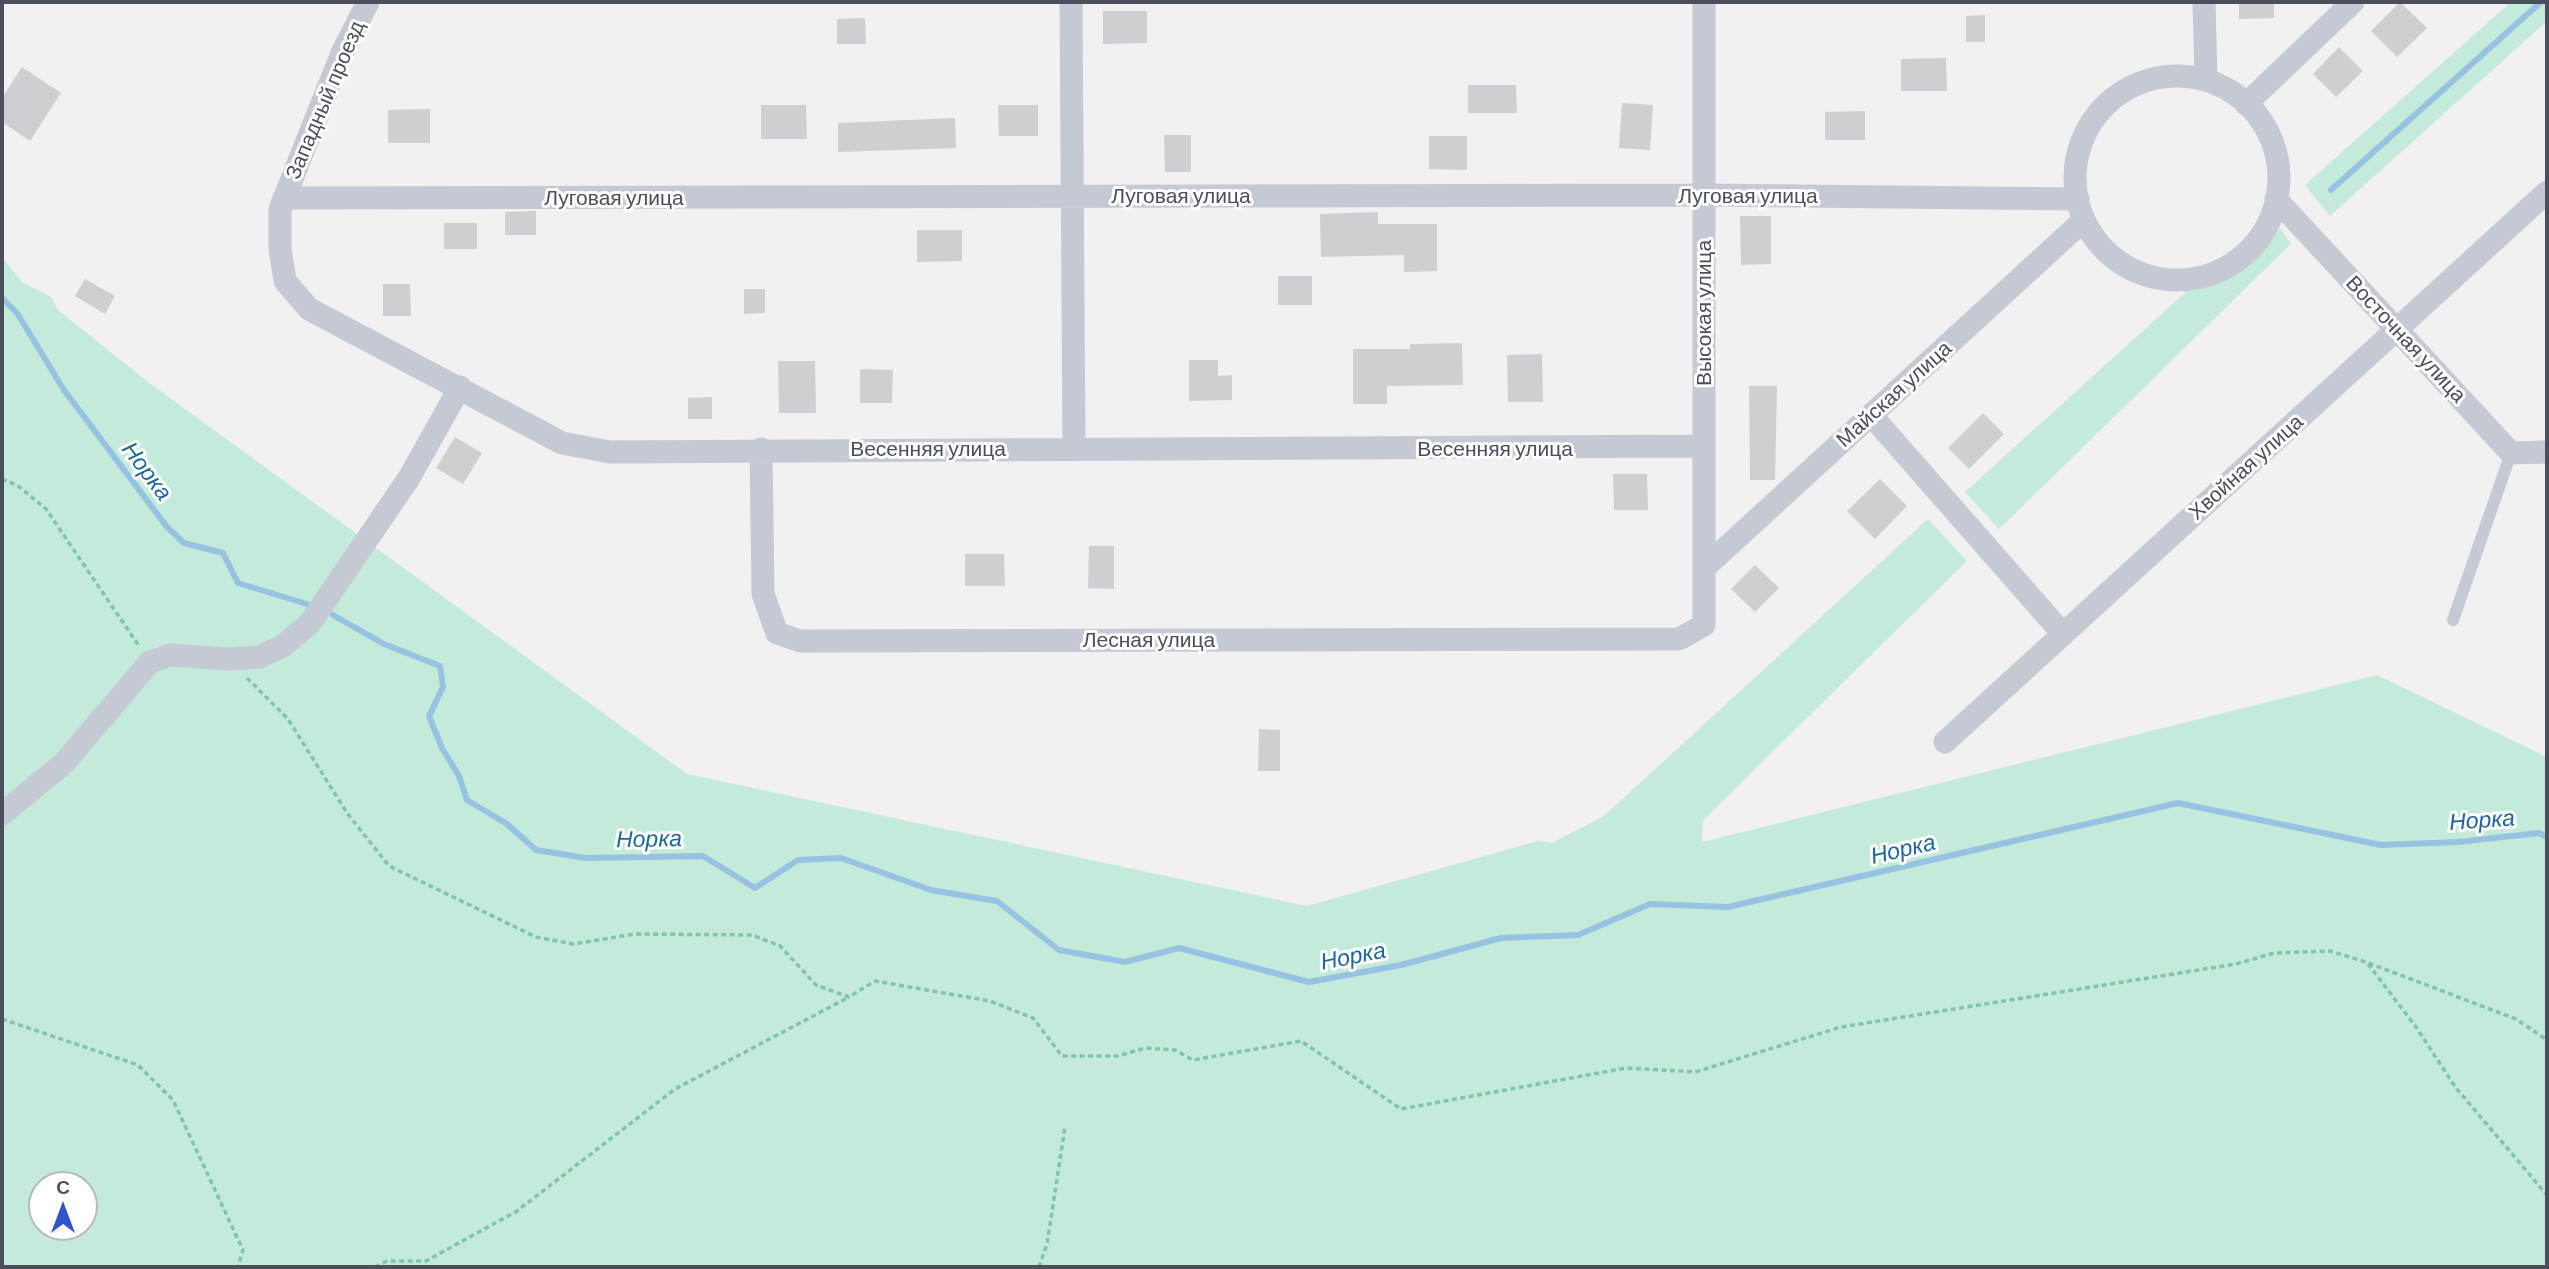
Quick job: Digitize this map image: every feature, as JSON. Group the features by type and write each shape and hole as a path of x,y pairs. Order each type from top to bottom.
{"street":[{"name":"Западный проезд","path":"284,198 342,53 368,2"},
{"path":"1071,2 1074,448"},
{"name":"Высокая улица","path":"1704,2 1704,625"},
{"path":"2204,2 2206,79"},
{"path":"2246,104 2353,2"},
{"path":"2173,75 2206,79 2235,93 2246,104 2259,116 2274,145 2280,179 2273,213 2256,243 2230,265 2198,278 2164,279 2131,269 2103,249 2081,210 2075,187 2077,153 2090,123 2112,98 2141,82 2173,75"},
{"name":"Хвойная улица","path":"1945,742 2547,192"},
{"name":"Луговая улица","path":"284,198 1704,195 2081,210"},
{"name":"Весенняя улица","path":"284,198 280,209 280,249 285,281 309,309 562,443 610,452 761,449 1702,446"},
{"name":"Восточная улица","path":"2276,199 2511,453"},
{"name":"Майская улица","path":"1704,568 1871,415 2081,210"},
{"path":"2,814 64,764 150,662 170,655 228,659 259,657 283,646 310,623 409,478 460,387"},
{"path":"1871,415 2063,634"},
{"name":"Лесная улица","path":"761,449 763,594 778,633 800,640 1678,639 1704,625"},
{"path":"2511,453 2547,452"}],"lane":[{"path":"2453,620 2511,453"}],"path":[{"path":"2,479 17,485 46,509 150,662"},
{"path":"228,659 288,719 347,813 388,866 536,937 573,944 635,934 752,935 780,946 816,985 849,997"},
{"path":"375,1267 387,1261 426,1261 517,1211 674,1089 875,981 990,1001 1033,1017 1062,1056 1118,1056 1145,1048 1175,1050 1193,1060 1301,1041 1401,1109 1626,1068 1695,1072 1841,1027 2236,964 2274,953 2330,951 2367,962 2516,1019 2547,1040"},
{"path":"2367,962 2416,1027 2456,1088 2547,1195"},
{"path":"2,1019 138,1065 173,1100 243,1250 237,1267"},
{"path":"1039,1267 1047,1244 1065,1127"}],"green space":[{"path":"2511,2 2547,2 2547,21 2330,216 2305,185"},
{"path":"2280,228 2291,244 1999,529 1965,492 2187,291 2227,277 2257,254"},
{"path":"2,257 22,282 51,297 58,310 148,382 687,774 1307,906 1538,841 1552,843 1604,816 1928,519 1967,561 1703,820 1702,842 2377,675 2547,757 2547,1267 2,1267"}],"building":[{"path":"2239,2 2274,2 2274,18 2239,19"},
{"path":"2400,2 2427,28 2397,57 2371,31"},
{"path":"1103,11 1147,11 1147,43 1103,44"},
{"path":"1985,15 1985,42 1966,42 1966,16"},
{"path":"865,18 866,44 837,44 837,19"},
{"path":"2339,47 2363,71 2336,97 2313,74"},
{"path":"1946,58 1947,91 1901,91 1901,59"},
{"path":"22,67 61,93 30,141 2,122 2,98"},
{"path":"1468,85 1516,85 1517,113 1468,113"},
{"path":"1622,103 1653,105 1650,150 1619,148"},
{"path":"761,105 806,105 807,139 761,139"},
{"path":"998,105 1038,105 1038,136 999,136"},
{"path":"430,109 430,143 388,143 388,110"},
{"path":"1865,111 1865,140 1825,140 1825,112"},
{"path":"955,118 956,148 838,152 838,123"},
{"path":"1164,135 1191,135 1191,172 1165,172"},
{"path":"1429,136 1467,136 1467,170 1429,169"},
{"path":"536,211 536,235 505,235 505,212"},
{"path":"1378,212 1378,224 1437,224 1437,271 1404,272 1404,255 1321,257 1320,214"},
{"path":"1740,216 1771,216 1771,264 1741,265"},
{"path":"444,223 477,223 477,249 444,249"},
{"path":"917,230 962,230 962,261 917,262"},
{"path":"1278,276 1312,276 1312,305 1278,305"},
{"path":"85,279 115,296 105,314 75,296"},
{"path":"383,284 410,284 411,316 383,316"},
{"path":"744,289 765,289 765,313 744,314"},
{"path":"1462,343 1463,385 1387,386 1387,404 1353,404 1353,349 1410,349 1410,344"},
{"path":"1542,354 1543,402 1508,402 1507,355"},
{"path":"1189,360 1218,360 1218,376 1232,375 1232,400 1189,401"},
{"path":"778,361 815,361 816,413 779,413"},
{"path":"860,369 893,370 892,403 860,403"},
{"path":"1749,386 1777,386 1775,480 1750,480"},
{"path":"712,397 712,419 688,419 688,398"},
{"path":"1983,413 2004,434 1969,469 1948,448"},
{"path":"455,437 482,453 463,484 436,468"},
{"path":"1613,474 1647,474 1648,510 1614,510"},
{"path":"1880,479 1907,506 1875,539 1847,511"},
{"path":"1089,546 1114,546 1114,589 1088,588"},
{"path":"965,554 1004,554 1005,586 965,586"},
{"path":"1755,565 1779,588 1755,612 1731,589"},
{"path":"1259,729 1280,730 1280,771 1258,771"}],"waterway":[{"path":"2331,190 2541,2"},
{"name":"Норка","path":"2,298 17,313 64,390 167,527 184,543 223,553 238,583 307,604"},
{"name":"Норка","path":"333,615 384,644 440,666 443,687 429,716 442,748 459,776 467,800 507,824 536,850 586,858 703,856 755,888 798,860 841,858 931,890 997,901 1059,950 1125,962 1179,948 1309,982 1401,965 1501,938 1578,935 1650,904 1728,907 2178,803 2381,845 2458,842 2539,833 2547,837"}]}
